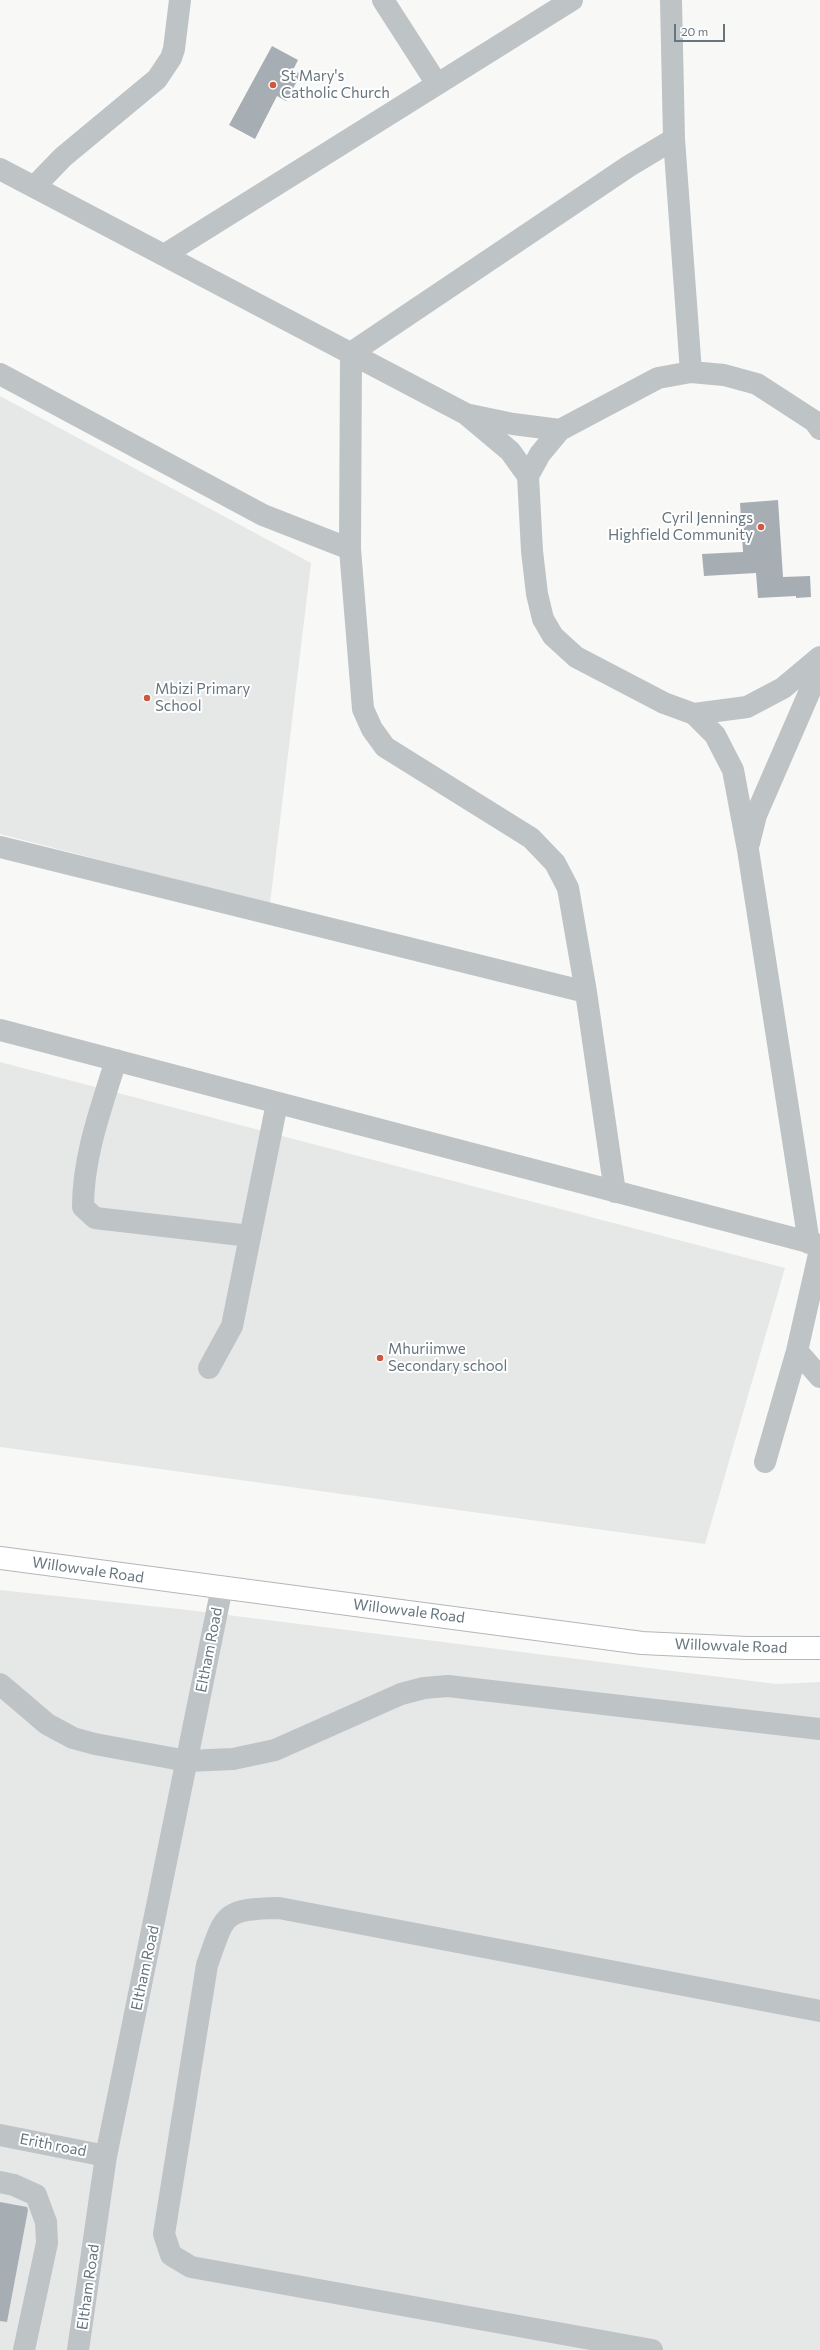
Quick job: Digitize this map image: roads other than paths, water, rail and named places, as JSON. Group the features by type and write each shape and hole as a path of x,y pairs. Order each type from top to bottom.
{"main road":[{"name":"Willowvale Road","path":"0,1558 642,1643 747,1648 820,1648"}],"street":[{"path":"34,187 63,157 156,79 171,58 174,48 180,0"},
{"path":"383,0 437,84"},
{"path":"164,255 572,0"},
{"path":"671,0 674,139 691,372"},
{"path":"351,353 629,166 674,139"},
{"path":"0,169 466,414 510,451 528,476"},
{"path":"351,353 350,549 363,709 372,729 385,747 531,838 555,863 568,888 586,992 616,1192"},
{"path":"765,1462 797,1351 816,1246 733,770 715,735 694,714 664,703 576,657 553,636 544,619 537,594 532,551 528,476 540,454 560,430 658,378 691,372 724,375 757,384 818,424"},
{"path":"0,374 263,515 350,549"},
{"path":"466,414 513,424 560,430"},
{"path":"694,714 747,707 783,688 820,657"},
{"path":"748,850 756,815 820,668"},
{"path":"0,847 586,992"},
{"path":"0,1030 816,1246"},
{"path":"116,1060 92,1138 83,1183 83,1207 94,1218 250,1236"},
{"path":"209,1368 232,1326 277,1103"},
{"path":"797,1351 820,1378"},
{"name":"Eltham Road","path":"78,2350 106,2156 222,1587"},
{"path":"0,1684 47,1724 73,1738 95,1744 187,1761 233,1759 275,1750 400,1694 424,1688 448,1686 820,1728"},
{"path":"652,2350 191,2267 171,2255 164,2234 207,1965 222,1923 232,1914 251,1908 279,1908 549,1961 820,2011"},
{"name":"Erith road","path":"0,2135 106,2156"},
{"path":"0,2182 14,2185 36,2195 46,2222 47,2243 24,2350"}],"place":[{"name":"St Mary's Catholic Church","path":"273,85"},
{"name":"Cyril Jennings Highfield Community","path":"761,527"},
{"name":"Mbizi Primary School","path":"147,698"},
{"name":"Mhuriimwe Secondary school","path":"380,1358"}]}
